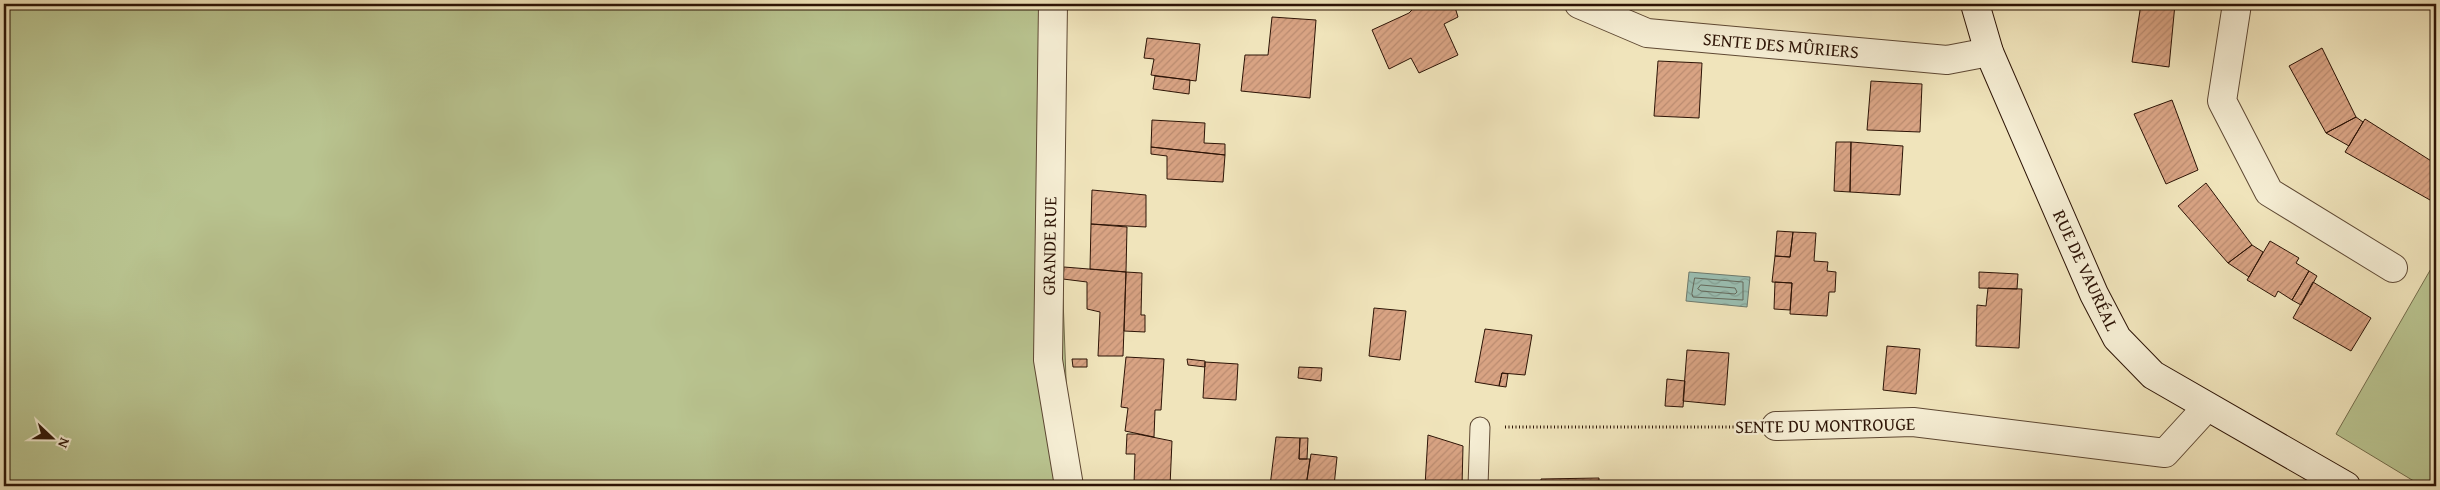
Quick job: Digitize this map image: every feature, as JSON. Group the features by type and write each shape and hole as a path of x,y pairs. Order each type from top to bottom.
{"street":[{"name":"GRANDE RUE","path":"1053,4 1048,360 1069,486"},
{"name":"SENTE DES MÛRIERS","path":"1579,4 1647,34 1947,60 1989,52"},
{"name":"RUE DE VAURÉAL","path":"1975,4 1989,52 2094,294 2117,338 2153,375 2346,486"},
{"path":"2237,4 2222,101 2269,192 2393,268"},
{"name":"SENTE DU MONTROUGE","path":"1776,426 1913,422 2164,453 2207,407"}],"lane":[{"path":"1478,486 1480,427"}],"path":[{"name":"SENTE DU MONTROUGE","path":"1480,427 1776,426"}],"green space":[{"path":"4,4 1052,4 1070,486 4,486"},
{"path":"2436,260 2436,486 2422,486 2336,434"}],"water":[{"path":"1689,272 1750,277 1747,307 1686,301"}],"building":[{"path":"1410,4 1442,4 1444,7 1454,4 1458,17 1444,24 1458,55 1419,73 1411,58 1389,69 1372,30 1409,13 1412,10"},
{"path":"2141,4 2175,4 2169,67 2132,62"},
{"path":"1272,17 1316,20 1310,98 1241,91 1245,55 1268,55"},
{"path":"1147,38 1200,44 1196,81 1151,75 1154,59 1144,58"},
{"path":"2322,48 2356,117 2326,133 2289,66"},
{"path":"1658,61 1702,63 1699,118 1654,116"},
{"path":"1155,76 1190,80 1189,94 1153,89"},
{"path":"1871,81 1922,84 1920,132 1867,130"},
{"path":"2172,100 2198,170 2166,184 2134,114"},
{"path":"2356,117 2363,122 2349,146 2326,133"},
{"path":"2365,119 2436,164 2436,189 2430,200 2345,152"},
{"path":"1152,120 1205,123 1204,143 1225,144 1225,155 1151,147"},
{"path":"1836,142 1851,142 1850,192 1834,191"},
{"path":"1851,142 1903,146 1900,195 1850,192"},
{"path":"1151,147 1225,155 1223,182 1167,179 1167,156 1151,154"},
{"path":"2206,183 2252,245 2228,263 2178,206"},
{"path":"1092,190 1146,195 1146,227 1091,224"},
{"path":"1091,224 1127,227 1126,272 1090,269"},
{"path":"1777,231 1793,232 1790,257 1775,256"},
{"path":"1793,232 1816,233 1814,261 1828,262 1827,271 1836,272 1835,292 1829,292 1827,316 1790,314 1792,283 1772,282 1775,256 1790,257"},
{"path":"2270,241 2299,258 2296,263 2309,271 2292,300 2278,291 2275,297 2247,280"},
{"path":"2252,245 2263,252 2249,277 2228,263"},
{"path":"1064,267 1126,272 1123,356 1098,356 1100,312 1087,309 1087,282 1063,279"},
{"path":"2309,271 2317,276 2301,305 2292,300"},
{"path":"1126,272 1142,273 1141,315 1145,315 1145,332 1124,331"},
{"path":"1979,272 2018,274 2017,289 1979,288"},
{"path":"1775,282 1792,283 1790,310 1774,309"},
{"path":"2313,282 2371,318 2351,351 2293,318"},
{"path":"1988,288 2022,289 2019,348 1976,346 1977,305 1986,306"},
{"path":"1374,308 1406,311 1400,360 1369,356"},
{"path":"1485,329 1532,335 1525,375 1502,373 1499,386 1475,382"},
{"path":"1887,346 1920,349 1916,394 1883,390"},
{"path":"1687,350 1729,353 1725,405 1683,401"},
{"path":"1126,357 1164,359 1161,410 1155,410 1154,437 1125,431 1128,408 1121,407"},
{"path":"1072,359 1087,359 1087,367 1073,367"},
{"path":"1187,359 1205,361 1205,367 1188,365"},
{"path":"1205,362 1238,364 1236,400 1203,398"},
{"path":"1299,367 1322,368 1321,381 1298,378"},
{"path":"1502,373 1508,374 1506,387 1499,386"},
{"path":"1667,379 1685,381 1683,407 1665,406"},
{"path":"1127,434 1137,434 1172,441 1170,486 1134,484 1135,454 1126,454"},
{"path":"1428,435 1463,446 1462,486 1425,486"},
{"path":"1276,437 1300,438 1299,459 1310,459 1306,486 1270,486"},
{"path":"1300,438 1308,438 1307,459 1299,459"},
{"path":"1311,454 1337,457 1334,486 1306,486"},
{"path":"1599,478 1599,486 1541,486 1541,479"}]}
